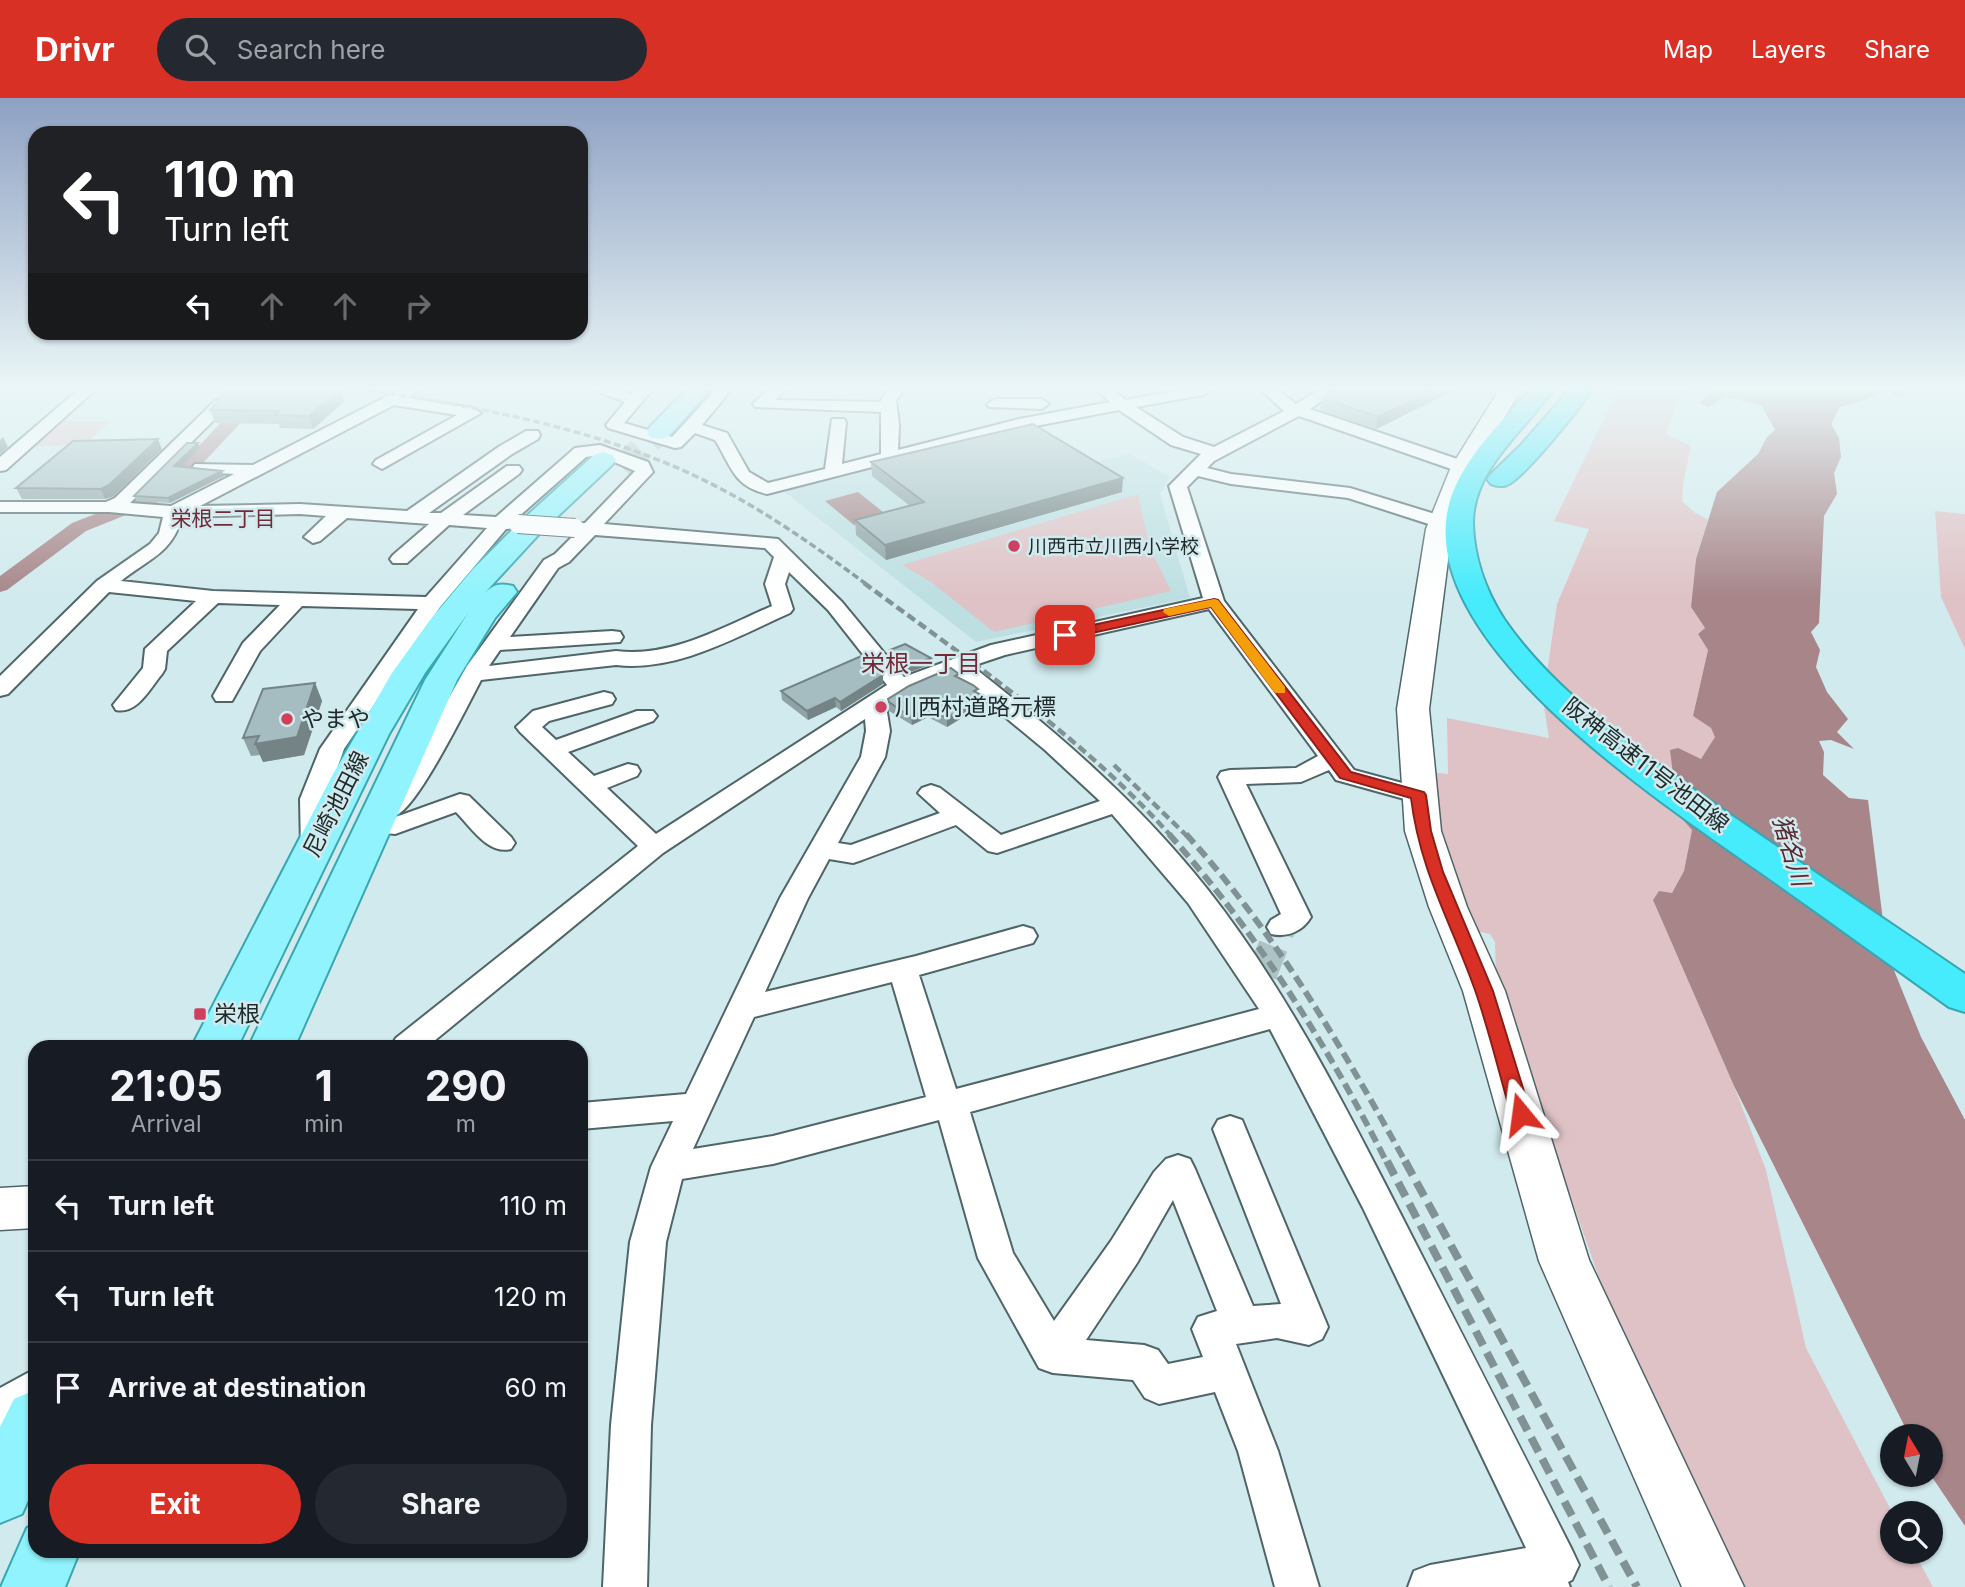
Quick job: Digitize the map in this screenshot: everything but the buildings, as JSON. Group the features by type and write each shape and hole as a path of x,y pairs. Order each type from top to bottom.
{"highway":[{"name":"阪神高速11号池田線","path":"1487,459 1465,498 1459,523 1460,542 1468,582 1483,612 1510,648 1590,727 1642,768 1965,996"},
{"name":"阪神高速11号池田線","path":"1501,459 1482,473 1489,503 1485,526 1486,551 1495,579 1512,611 1536,644 1572,681 1660,755 1965,966"},
{"path":"1482,473 1510,459"}],"main road":[{"name":"尼崎池田線","path":"218,1040 380,718 446,620 521,538 612,464 559,529 483,613 441,680 275,1040"},
{"path":"0,1492 28,1434"},
{"path":"33,1587 46,1558"}],"street":[{"path":"120,508 121,502 164,459"},
{"path":"0,690 104,585 157,548 167,534 174,512 276,459"},
{"path":"382,464 390,459"},
{"path":"411,517 493,459"},
{"path":"314,847 313,799 332,749 432,603 574,459"},
{"path":"371,834 419,772 493,644 551,564 562,558 583,528 644,472 642,466 625,459"},
{"path":"732,459 756,486 767,489 883,459"},
{"path":"833,472 834,459"},
{"path":"1208,459 1178,486 1214,602 1345,775 1419,795"},
{"path":"1443,459 1482,473"},
{"path":"1487,459 1482,473 1441,522 1413,709 1423,831 1434,872 1484,991 1564,1261 1713,1587"},
{"path":"201,468 255,470"},
{"path":"400,559 444,520 513,470"},
{"path":"1195,470 1231,479 1350,493 1441,522"},
{"path":"0,507 120,508 174,512 300,509 771,543 835,606 887,696 873,757 794,898 668,1167 648,1242 631,1425 625,1587"},
{"path":"313,537 343,512"},
{"path":"474,674 616,658 627,661 658,659 783,609 775,584 784,556"},
{"path":"104,585 213,597 296,600 359,609 432,603"},
{"path":"124,705 154,669 156,649 213,597"},
{"path":"223,696 251,648 296,600"},
{"path":"414,1040 654,847 808,744 887,696 956,665 999,650 1214,602"},
{"path":"493,644 612,637"},
{"path":"956,665 1069,757 1117,804 1198,897 1260,978 1276,1016 1303,1059 1363,1176 1557,1565 1543,1577 1430,1587"},
{"path":"604,699 534,720 528,727 654,847"},
{"path":"551,750 645,716"},
{"path":"1281,927 1297,917 1230,778 1301,775 1332,758"},
{"path":"590,786 628,771"},
{"path":"931,793 997,845 1117,804"},
{"path":"371,834 460,802 502,843"},
{"path":"822,850 853,855 959,815"},
{"path":"743,1008 903,970 1023,936"},
{"path":"903,970 996,1258 1053,1355"},
{"path":"668,1167 773,1150 1276,1016"},
{"path":"588,1115 697,1106"},
{"path":"1230,1129 1309,1327 1277,1321 1211,1329 1258,1451 1297,1587"},
{"path":"1053,1355 1124,1252 1166,1182 1178,1169 1242,1325"},
{"path":"0,1209 28,1207"},
{"path":"1053,1355 1143,1363 1159,1385 1227,1371"},
{"path":"0,1409 28,1392"}],"shaded area":[{"name":"川西市立川西小学校","path":"894,459 1085,459 1091,463 1106,459 1140,459 1170,477 1160,494 1190,598 976,642 781,489"},
{"path":"1584,459 1688,459 1682,501 1708,520 1696,559 1691,607 1705,628 1698,634 1708,650 1693,716 1711,728 1716,737 1701,759 1678,749 1692,830 1684,871 1672,893 1659,892 1653,900 1734,1086 1766,1170 1806,1348 1886,1501 1880,1501 1880,1564 1921,1564 1933,1587 1736,1587 1683,1482 1603,1289 1496,982 1495,942 1490,934 1475,931 1438,817 1430,772 1448,774 1447,718 1549,738 1543,700 1557,604 1589,529 1554,521"},
{"path":"1138,494 1150,548 1171,591 994,632 931,582 902,565"},
{"path":"1935,511 1965,514 1965,649 1941,597"}],"water":[{"name":"猪名川","path":"1752,459 1840,459 1834,473 1837,494 1824,516 1819,623 1811,632 1820,650 1816,667 1827,692 1848,719 1837,732 1854,749 1831,740 1819,741 1824,752 1823,775 1849,798 1868,800 1887,953 1921,1037 1965,1120 1965,1526 1939,1488 1943,1487 1943,1424 1903,1424 1734,1086 1653,900 1659,891 1672,893 1684,871 1692,830 1678,814 1670,750 1678,748 1701,759 1715,737 1711,728 1693,716 1708,650 1698,634 1705,628 1691,607 1696,559 1717,492"},
{"path":"858,492 888,516 854,525 825,501"}],"waterway":[{"path":"0,586 79,527 165,493 197,459"}],"tunnel":[{"path":"622,467 630,459"},
{"path":"1262,974 1281,927"}],"railway":[{"path":"656,459 714,485 760,511 866,584"},
{"path":"864,583 1063,733 1100,765 1171,836"},
{"path":"1114,765 1187,836"},
{"path":"1169,834 1232,911 1289,992 1340,1076 1387,1163"},
{"path":"1186,834 1249,910 1278,951 1332,1034 1406,1163"},
{"path":"1387,1161 1609,1587"},
{"path":"1405,1161 1637,1587"}],"slow traffic":[{"path":"1169,612 1214,602 1280,690"}],"place":[{"name":"川西市立川西小学校","path":"1014,546"},
{"name":"川西村道路元標","path":"881,707"},
{"name":"やまや","path":"287,719"},
{"name":"栄根","path":"200,1014"}],"district":[{"name":"栄根二丁目","path":"223,519"},
{"name":"栄根一丁目","path":"921,664"}],"route":[{"path":"1065,635 1214,602 1345,775 1419,795 1423,831 1434,872 1484,991 1521,1114"}]}
